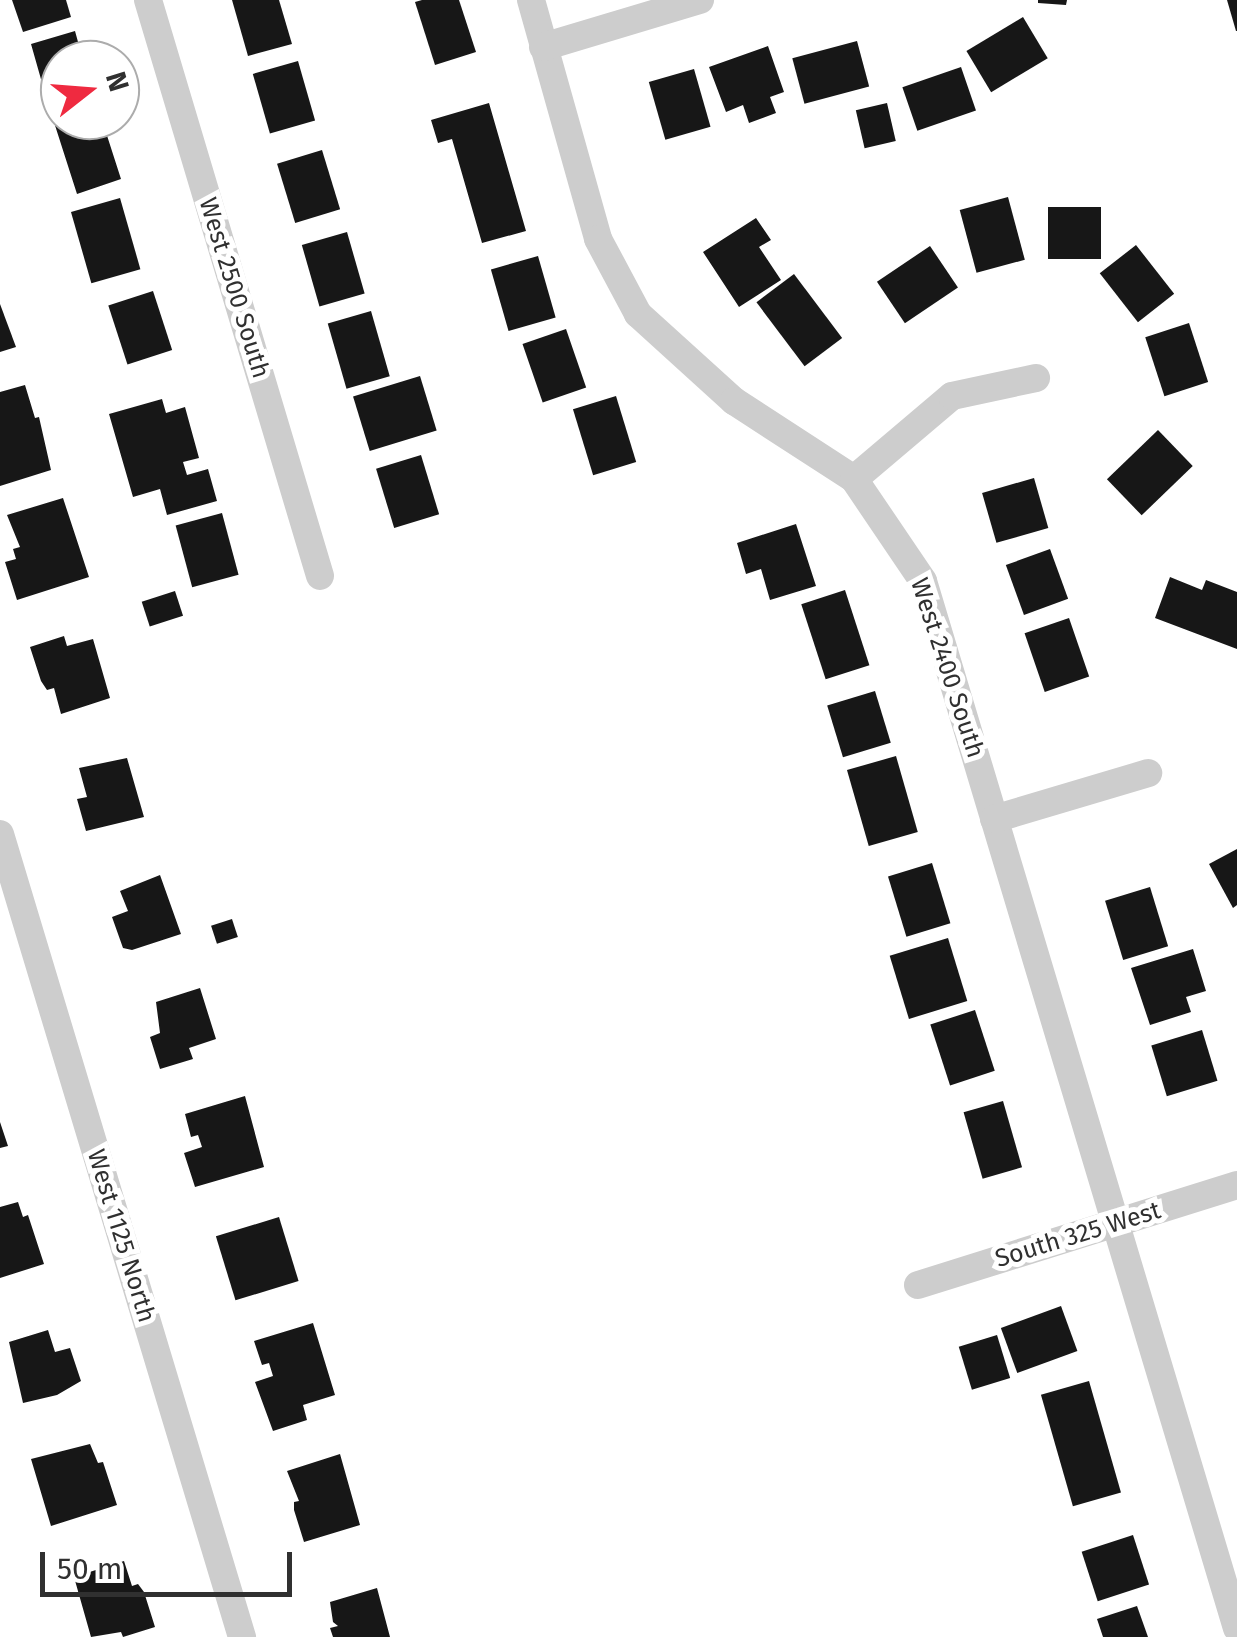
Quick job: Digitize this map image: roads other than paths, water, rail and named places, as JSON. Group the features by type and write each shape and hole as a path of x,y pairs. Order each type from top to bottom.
{"street":[{"name":"West 2500 South","path":"148,0 320,576"},
{"name":"West 2400 South","path":"531,0 598,238 638,314 734,400 854,479 923,581 1234,1610"},
{"path":"543,46 700,0"},
{"path":"854,479 952,396 1036,378"},
{"path":"994,819 1148,773"},
{"name":"West 1125 North","path":"2,848 242,1637"},
{"name":"South 325 West","path":"918,1285 1237,1185"}]}
